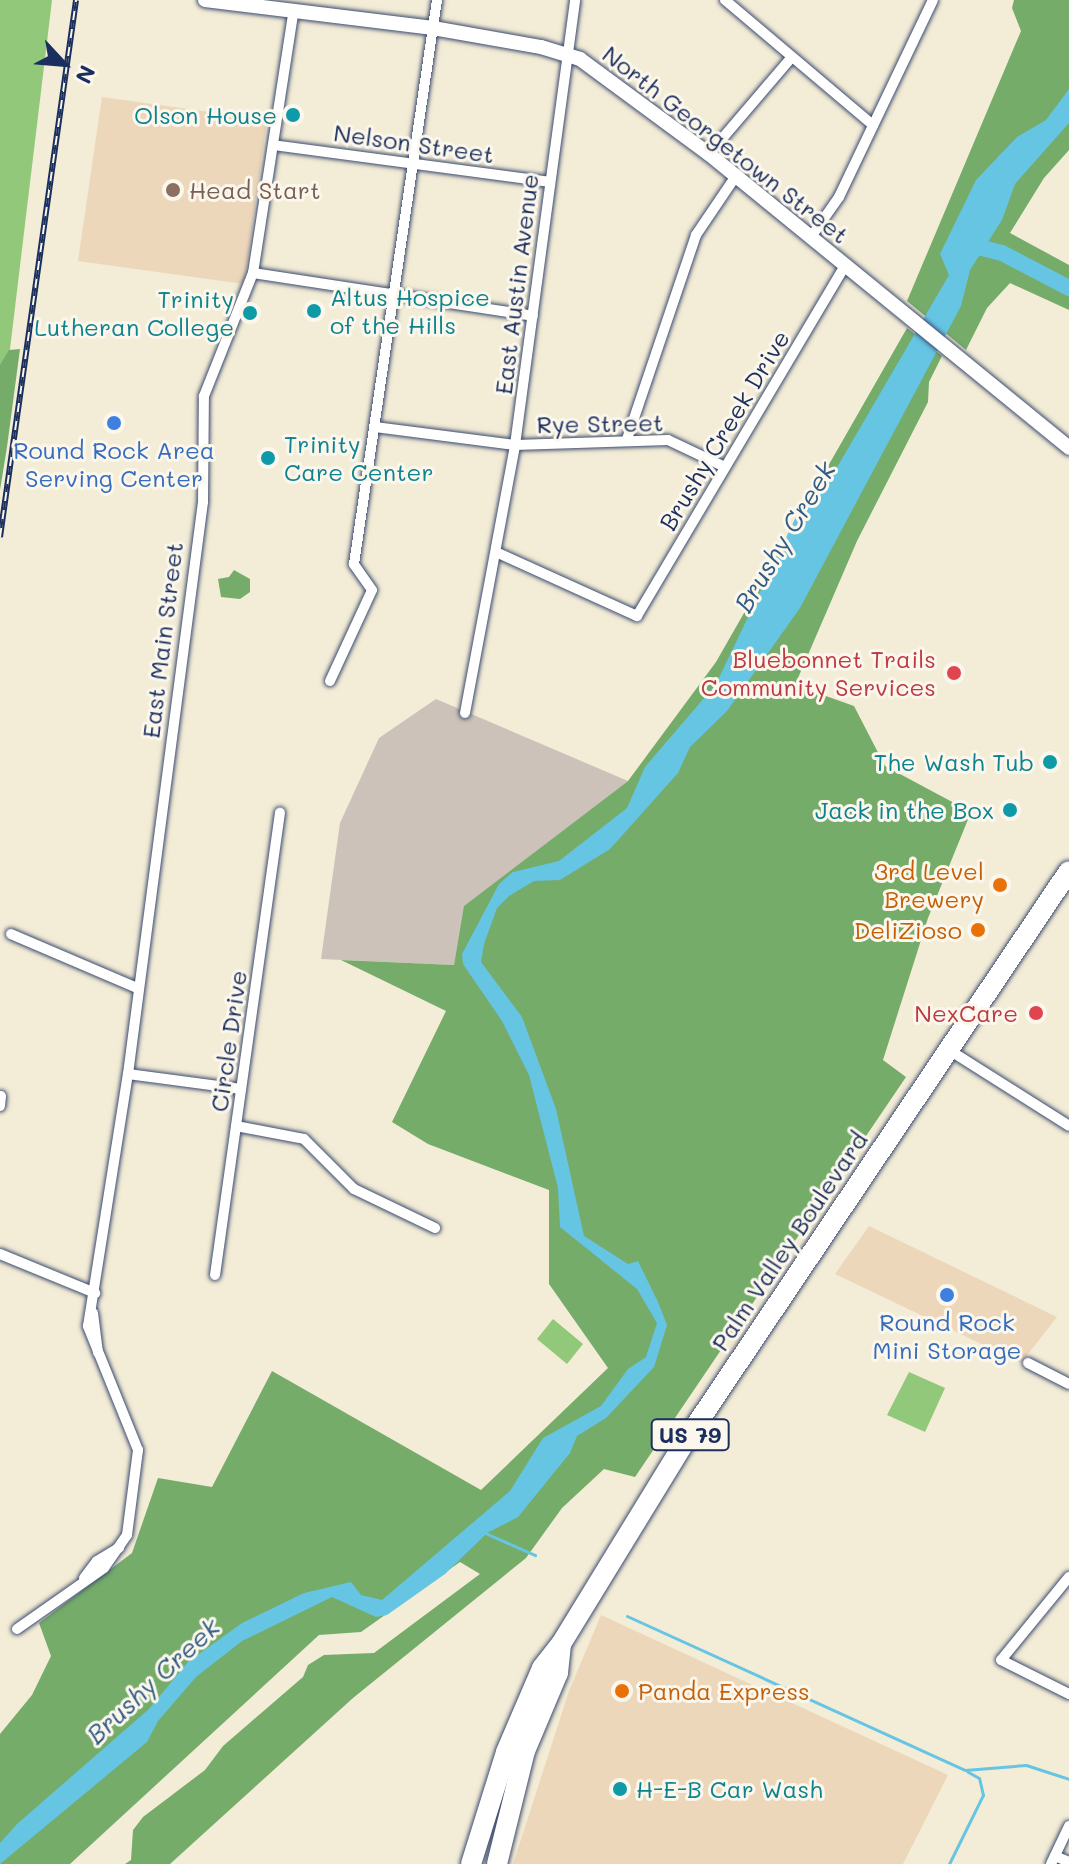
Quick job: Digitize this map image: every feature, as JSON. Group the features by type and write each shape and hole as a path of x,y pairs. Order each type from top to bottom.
{"highway":[{"name":"Palm Valley Boulevard","path":"471,1864 526,1702 542,1668 561,1644 617,1546 949,1050 1063,894 1069,871"},
{"name":"Palm Valley Boulevard","path":"497,1864 525,1751 558,1673 561,1644"}],"street":[{"name":"North Georgetown Street","path":"205,0 295,5 433,28 566,54 599,70 709,154 1069,448"},
{"path":"330,681 372,590 354,564 437,0"},
{"name":"East Austin Avenue","path":"465,713 515,445 575,0"},
{"path":"725,0 790,59 873,125"},
{"path":"811,237 839,197 933,0"},
{"name":"East Main Street","path":"17,1629 84,1578 97,1561 119,1548 127,1535 139,1458 88,1326 93,1312 128,1074 203,502 204,396 253,273 295,5"},
{"path":"709,154 790,59"},
{"name":"Nelson Street","path":"273,145 550,182"},
{"path":"627,439 696,235 736,176"},
{"name":"Brushy Creek Drive","path":"496,552 637,616 845,265"},
{"path":"253,273 533,316"},
{"name":"Rye Street","path":"375,427 515,445 627,439 682,444 725,467"},
{"name":"Circle Drive","path":"215,1275 280,813"},
{"path":"11,934 137,988"},
{"path":"949,1050 1069,1126"},
{"path":"128,1074 241,1089"},
{"path":"236,1126 304,1139 354,1189 435,1228"},
{"path":"0,1254 95,1293"},
{"path":"1028,1363 1069,1384"},
{"path":"1069,1577 1001,1660 1069,1694"},
{"path":"1069,1826 1053,1860 1069,1862"}],"shaded area":[{"name":"Head Start","path":"102,97 267,120 244,284 78,261"},
{"path":"436,699 628,781 465,906 454,965 321,959 340,823 379,738"},
{"name":"Round Rock Mini Storage","path":"869,1226 1057,1317 1021,1363 835,1274"},
{"path":"601,1615 948,1775 903,1864 513,1864 569,1691"}],"green space":[{"path":"0,0 52,0 0,432"},
{"path":"1014,0 1069,0 1069,150 1044,178 1010,233 1069,265 1069,310 1010,283 987,308 966,350 907,301 1021,31 1012,8"},
{"path":"907,328 942,356 929,382 928,402 857,541 795,685 854,706 885,766 971,812 928,918 883,1060 906,1077 635,1477 604,1469 562,1508 526,1558 353,1698 170,1864 125,1864 131,1860 133,1830 143,1817 205,1770 223,1746 303,1677 308,1665 324,1655 374,1653 480,1574 460,1562 361,1632 319,1635 70,1864 0,1864 0,1734 32,1695 51,1656 39,1623 132,1553 158,1478 212,1487 272,1371 481,1490 608,1368 549,1284 549,1190 428,1144 392,1122 446,1011 341,960 454,965 464,906 628,781 716,662"},
{"path":"20,349 0,490 0,365 9,350"},
{"path":"234,570 250,579 250,592 240,599 221,597 218,579 229,577"},
{"path":"553,1319 583,1344 567,1364 537,1339"},
{"path":"909,1372 945,1388 925,1432 887,1415"}],"water":[{"path":"1069,89 1069,123 1015,184 1002,220 970,270 961,306 800,608 727,711 690,747 678,773 610,849 560,880 534,881 509,896 497,908 484,944 481,962 522,1017 556,1109 584,1236 628,1264 638,1261 658,1302 667,1325 654,1367 606,1418 577,1436 570,1453 518,1517 487,1533 445,1574 387,1615 376,1617 332,1597 242,1641 196,1677 158,1721 147,1742 0,1864 0,1843 17,1824 149,1709 188,1662 242,1623 304,1593 351,1582 361,1595 382,1600 510,1491 543,1438 601,1406 628,1369 646,1357 657,1323 637,1289 560,1227 558,1188 529,1075 502,1021 463,964 462,954 499,884 513,872 559,861 627,808 645,767 716,684 804,500 832,476 949,275 940,254 976,180 1017,137 1046,120"}],"waterway":[{"path":"966,244 1002,253 1069,288"},
{"path":"483,1532 535,1555"},
{"path":"627,1616 965,1770 1026,1765 1069,1779"},
{"path":"949,1864 983,1795 979,1778 968,1772"}],"railway":[{"path":"0,537 76,0"}],"place":[{"name":"Olson House","path":"293,115"},
{"name":"Head Start","path":"173,190"},
{"name":"Altus Hospice of the Hills","path":"314,311"},
{"name":"Trinity Lutheran College","path":"250,313"},
{"name":"Round Rock Area Serving Center","path":"114,423"},
{"name":"Trinity Care Center","path":"268,458"},
{"name":"Bluebonnet Trails Community Services","path":"954,673"},
{"name":"The Wash Tub","path":"1050,762"},
{"name":"Jack in the Box","path":"1010,810"},
{"name":"3rd Level Brewery","path":"1000,885"},
{"name":"DeliZioso","path":"978,930"},
{"name":"NexCare","path":"1036,1013"},
{"name":"Round Rock Mini Storage","path":"947,1295"},
{"name":"Panda Express","path":"622,1691"},
{"name":"H-E-B Car Wash","path":"620,1789"}],"water label":[{"name":"Brushy Creek","path":"785,537"},
{"name":"Brushy Creek","path":"153,1681"}]}
